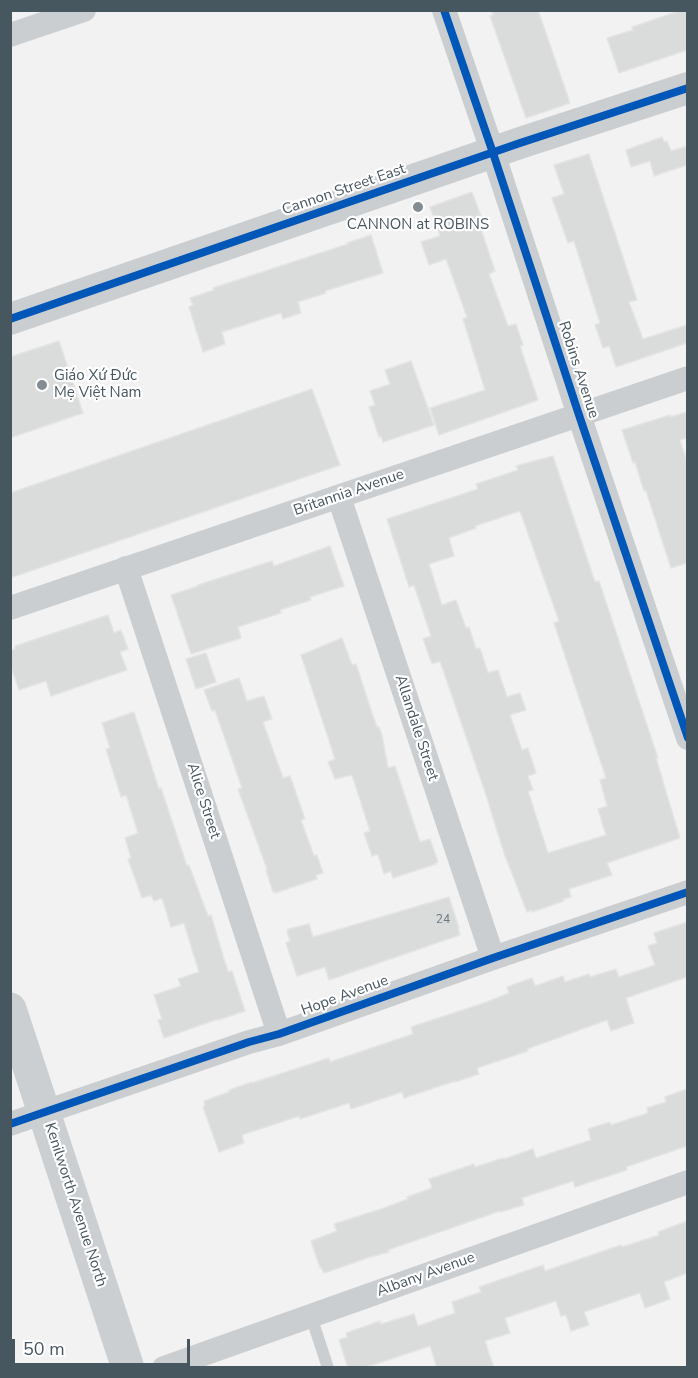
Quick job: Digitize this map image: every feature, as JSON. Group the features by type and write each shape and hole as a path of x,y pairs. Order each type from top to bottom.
{"main road":[{"name":"Kenilworth Avenue North","path":"10,1010 128,1368"}],"street":[{"path":"10,35 84,10"},
{"name":"Robins Avenue","path":"444,10 687,738"},
{"name":"Cannon Street East","path":"10,319 687,88"},
{"name":"Britannia Avenue","path":"10,608 687,378"},
{"name":"Allandale Street","path":"339,497 493,958"},
{"name":"Alice Street","path":"126,568 279,1034"},
{"name":"Hope Avenue","path":"10,1124 249,1042 279,1034 687,892"},
{"name":"Albany Avenue","path":"164,1368 687,1182"}],"lane":[{"path":"311,1316 328,1368"}],"building":[{"path":"492,10 538,10 570,103 526,118 490,16 493,15"},
{"path":"687,10 687,50 619,73 607,38"},
{"path":"662,137 664,142 667,141 671,151 687,146 687,165 654,176 650,161 631,167 626,150"},
{"path":"589,154 637,300 629,302 643,339 687,325 687,343 616,367 609,346 603,348 595,325 600,323 574,241 568,243 552,198 564,194 554,165"},
{"path":"472,192 481,216 477,217 495,271 489,274 508,326 516,324 523,345 520,346 538,400 439,435 430,408 485,390 463,319 467,317 446,259 429,265 421,242 440,236 430,207"},
{"path":"371,235 383,273 298,302 301,313 283,319 281,313 222,332 225,344 203,352 189,307 193,305 190,298 214,290 213,288"},
{"name":"Giáo Xứ Đức Mẹ Việt Nam","path":"59,341 83,413 10,438 10,357"},
{"path":"411,361 434,425 383,442 381,436 379,437 369,407 375,405 370,391 390,384 385,370"},
{"path":"312,389 340,465 10,578 10,493"},
{"path":"687,412 687,438 680,440 687,461 687,563 671,568 646,491 644,491 622,430"},
{"path":"553,456 595,582 599,581 658,758 656,758 680,838 607,863 612,875 569,889 571,897 532,912 531,910 527,912 504,853 440,661 432,664 423,639 431,636 414,585 409,587 387,519 478,489 476,484 518,470 516,466","holes":["520,511 559,621 554,623 606,778 600,780 607,806 598,809 606,835 548,853 528,791 533,790 528,776 536,773 528,748 522,750 510,715 526,710 520,693 507,697 498,670 488,673 480,648 476,649 469,627 466,628 456,600 442,605 429,564 454,556 449,538 476,528 475,526"]},
{"path":"330,546 344,586 310,597 311,600 280,610 281,613 238,627 241,638 191,654 171,595 272,561 274,566"},
{"path":"108,615 114,633 121,630 128,649 120,652 127,670 51,696 46,681 19,690 10,664 10,651 15,649 15,646"},
{"path":"342,638 352,665 356,664 377,727 382,735 388,768 395,766 420,842 430,839 438,862 393,878 391,871 384,874 378,854 372,856 364,833 370,831 352,775 335,779 328,762 335,759 301,655"},
{"path":"206,653 216,682 196,689 186,659"},
{"path":"239,678 247,701 264,696 272,719 263,722 283,778 290,776 305,819 301,820 323,873 316,875 317,879 275,893 238,789 242,788 215,710 212,711 204,690"},
{"path":"134,712 187,866 189,865 208,916 211,915 228,972 232,971 245,1011 164,1038 158,1020 162,1019 154,995 181,986 178,979 199,972 184,923 171,927 162,898 154,901 151,895 142,898 128,859 131,858 125,838 138,833 126,795 121,797 106,749 110,748 102,723"},
{"path":"449,897 460,935 329,980 325,967 297,976 286,943 290,941 288,929 309,924 313,937"},
{"path":"687,922 687,977 626,998 634,1023 611,1031 607,1020 477,1068 479,1074 404,1098 402,1092 351,1109 349,1103 300,1119 299,1116 242,1135 244,1143 219,1152 203,1107 205,1106 204,1101 252,1082 329,1058 330,1062 413,1034 411,1027 487,1002 509,993 507,987 532,978 535,986 563,976 565,982 589,974 590,977 616,969 619,977 655,965 648,946 657,943 654,933"},
{"path":"687,1089 687,1146 626,1167 627,1170 575,1187 573,1181 522,1198 524,1205 500,1211 388,1250 389,1252 324,1273 320,1268 311,1241 337,1231 334,1224 408,1199 407,1197 432,1188 429,1179 474,1164 475,1167 533,1149 536,1158 591,1140 588,1129 610,1122 611,1125 648,1113 647,1108 666,1102 665,1097"},
{"path":"687,1221 687,1273 664,1282 670,1299 645,1308 640,1293 584,1312 589,1325 571,1331 566,1315 561,1316 556,1301 505,1318 510,1333 485,1341 494,1368 437,1368 430,1346 364,1368 348,1368 339,1340 347,1337 346,1333 380,1321 381,1324 414,1314 418,1326 455,1313 452,1302 481,1292 479,1287 543,1265 545,1271 621,1245 622,1247 659,1235 658,1232"}],"cycle path":[{"path":"444,10 688,738"},
{"path":"10,319 520,143 688,88"},
{"path":"10,1124 249,1042 279,1034 688,892"}],"place":[{"name":"CANNON at ROBINS","path":"418,207"},
{"name":"Giáo Xứ Đức Mẹ Việt Nam","path":"42,385"}]}
